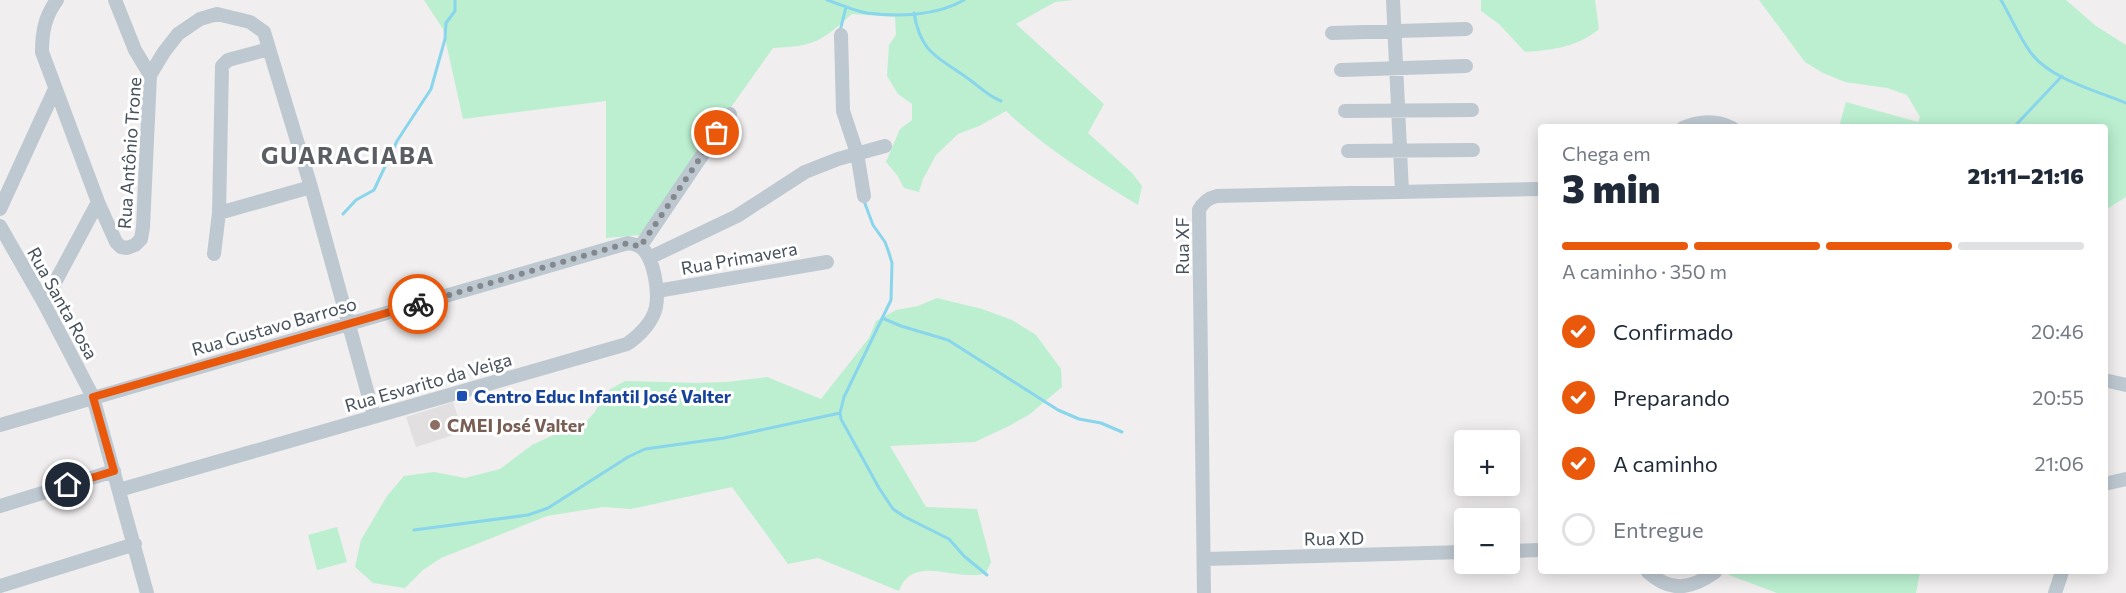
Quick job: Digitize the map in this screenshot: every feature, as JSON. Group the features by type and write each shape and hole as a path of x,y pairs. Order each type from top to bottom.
{"street":[{"path":"44,303 98,202 42,51 42,34 50,10 57,0"},
{"path":"115,0 135,50 150,75"},
{"path":"1393,0 1402,192"},
{"name":"Rua Antônio Trone","path":"98,202 116,242 121,247 127,248 135,245 141,239 150,75 178,34 200,19 217,14 250,22 264,32 269,49"},
{"path":"1332,33 1466,29"},
{"path":"841,35 843,111 857,153 864,196"},
{"path":"213,254 219,213 222,66 228,60 269,49 311,187 374,416"},
{"path":"1341,70 1466,66"},
{"path":"0,209 55,89"},
{"path":"1344,111 1472,110"},
{"path":"639,249 730,114"},
{"path":"1691,124 1708,122 1724,124"},
{"name":"Rua Gustavo Barroso","path":"0,425 349,324 639,249 737,216 786,182 828,162 885,146"},
{"path":"1348,151 1473,150"},
{"path":"219,213 311,187"},
{"name":"Rua XF","path":"1204,593 1199,210 1201,205 1217,196 1538,189"},
{"name":"Rua Santa Rosa","path":"0,226 44,303 93,397 147,593"},
{"name":"Rua Esvarito da Veiga","path":"119,490 627,344 636,338 652,317 656,307 657,291 639,249"},
{"name":"Rua Primavera","path":"657,291 827,261"},
{"path":"2108,381 2126,385"},
{"path":"0,506 114,471"},
{"path":"2108,483 2126,479"},
{"path":"0,586 135,544"},
{"path":"1520,551 1538,550"},
{"name":"Rua XD","path":"1204,559 1454,552"},
{"path":"1650,574 1658,581 1678,587 1698,584 1712,574"},
{"path":"2055,593 2061,574"}],"shaded area":[{"name":"CMEI José Valter","path":"453,402 463,432 416,447 406,417"}],"green space":[{"path":"424,0 1073,0 1055,2 1016,24 1104,104 1088,133 1132,173 1142,186 1138,205 1053,150 1006,111 979,126 958,134 936,155 919,192 904,188 886,162 900,129 912,120 912,104 898,94 887,76 889,45 896,35 895,17 852,14 817,40 799,46 773,48 640,235 606,238 606,101 463,119 443,29"},
{"path":"1481,0 1595,0 1599,29 1573,44 1525,52 1499,24 1481,11"},
{"path":"1759,0 2066,0 2096,26 2126,45 2126,197 2108,208 2108,124 1840,124 1846,102 1918,122 1920,117 1907,95 1887,88 1845,82 1805,62"},
{"path":"937,298 982,309 1012,320 1036,335 1061,369 1062,387 1030,414 975,442 890,446 926,507 977,509 991,562 986,573 962,575 925,571 914,573 906,579 899,591 818,558 788,564 732,487 631,509 603,507 547,516 441,558 423,570 405,588 373,583 355,567 361,540 387,496 404,476 434,472 465,478 500,469 532,445 564,430 578,430 594,413 609,390 625,381 696,383 767,377 821,399 869,338 876,321 896,310 918,306"},
{"path":"337,527 347,562 317,570 308,535"},
{"path":"1920,574 1916,593 1777,593 1729,575"}],"waterway":[{"path":"343,214 356,200 374,190 397,141 431,89 445,39 446,23 455,11 455,0"},
{"path":"827,0 862,12 891,15 930,12 964,0"},
{"path":"2001,0 2023,40 2039,62 2062,77 2126,103"},
{"path":"840,31 846,7"},
{"path":"914,13 921,38 933,54 1001,101"},
{"path":"2017,124 2062,76"},
{"path":"864,201 873,225 885,242 892,263 891,300 844,397 840,413 841,419 893,509 949,539 964,556 987,575"},
{"path":"882,318 948,340 1058,410 1122,432"},
{"path":"414,530 528,515 548,508 628,457 645,449 724,438 840,413"}],"way so far":[{"path":"418,304 628,243 640,247 717,133"}],"place":[{"name":"Centro Educ Infantil José Valter","path":"462,396"},
{"name":"CMEI José Valter","path":"435,425"}],"district":[{"name":"GUARACIABA","path":"348,154"}],"route":[{"path":"68,485 114,471 93,397 418,304"}]}
